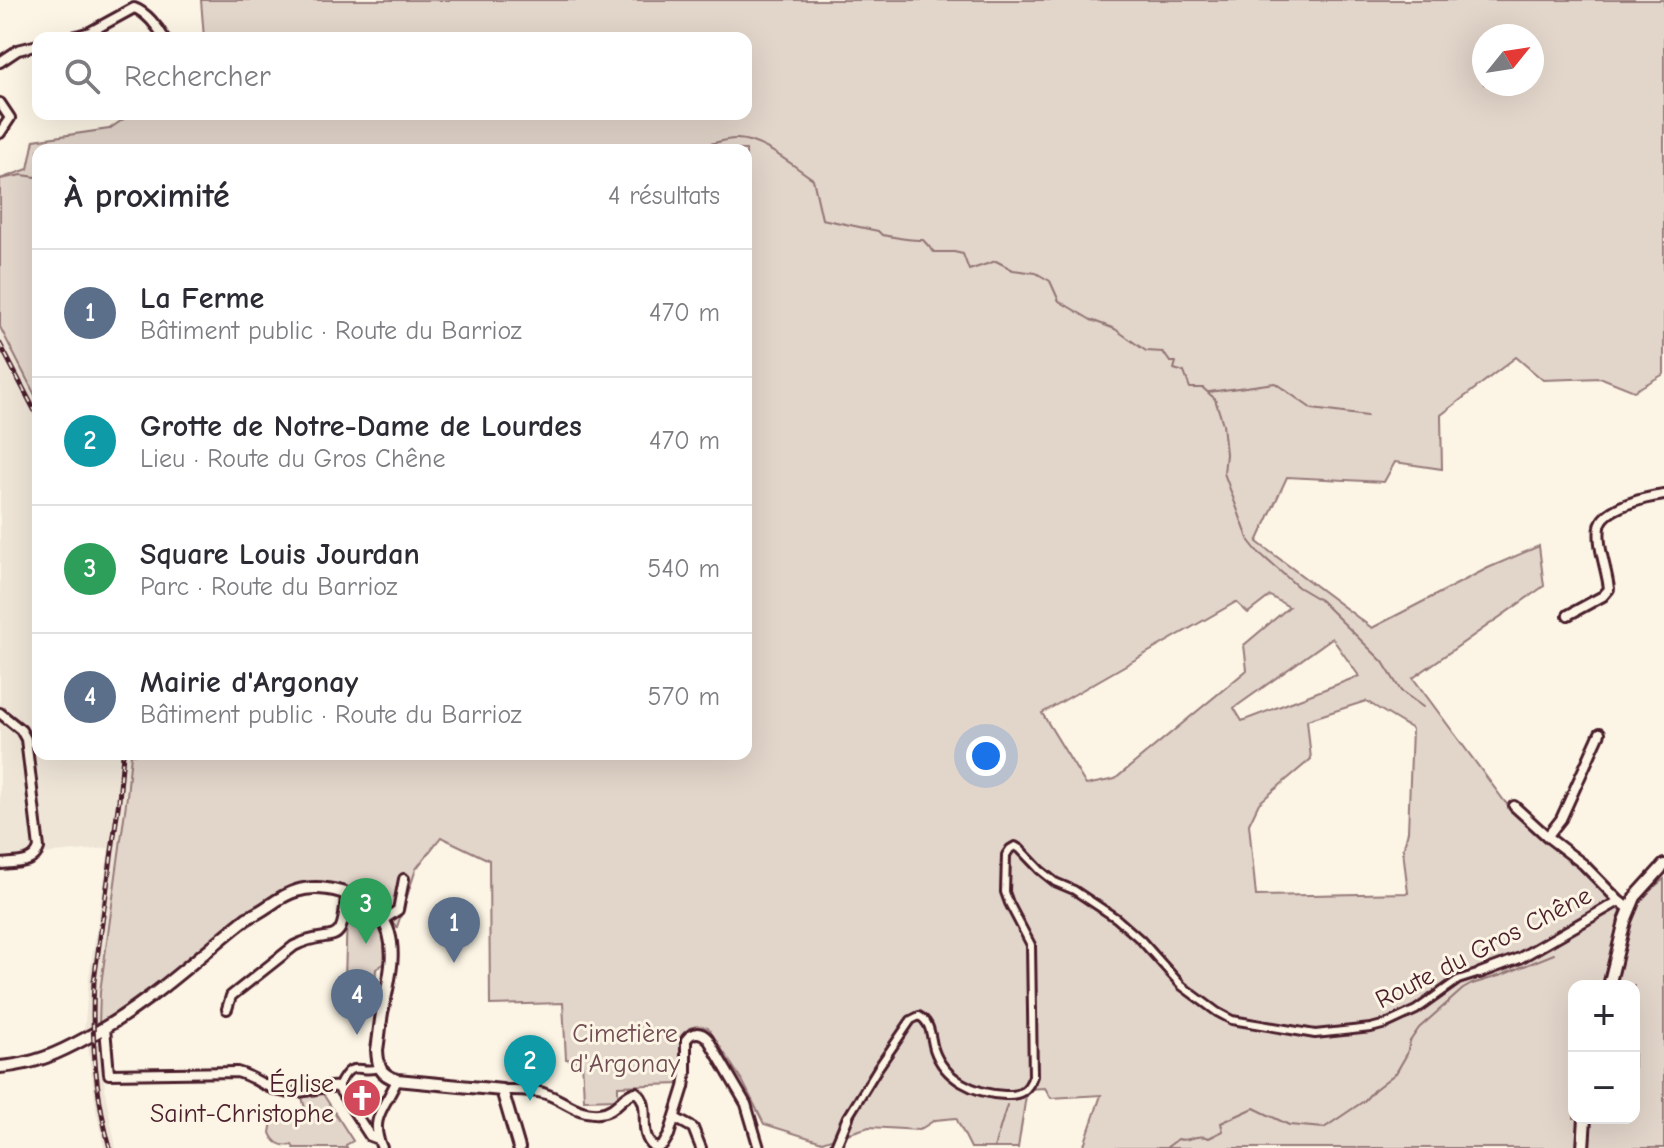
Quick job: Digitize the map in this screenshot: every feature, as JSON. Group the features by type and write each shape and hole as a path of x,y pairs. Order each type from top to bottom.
{"street":[{"path":"90,32 134,8 141,11 160,32"},
{"path":"0,62 18,50 32,46"},
{"path":"0,103 10,118 0,133"},
{"path":"1568,615 1603,596 1609,589 1599,528 1603,518 1641,499 1664,495"},
{"path":"0,713 21,730 26,739 39,848 33,859 0,864"},
{"path":"1549,838 1561,819 1600,733"},
{"path":"1514,806 1583,864 1619,901"},
{"name":"Route du Gros Chêne","path":"835,1148 848,1117 878,1068 911,1020 919,1016 928,1024 941,1062 951,1075 968,1087 1015,1096 1024,1093 1030,1085 1033,1076 1031,945 1005,892 1006,855 1015,846 1055,882 1074,890 1116,918 1141,940 1182,986 1217,1012 1232,1020 1315,1034 1386,1024 1416,1010 1458,980 1520,958 1619,901 1630,909 1635,897 1664,865"},
{"path":"383,920 398,910 404,879"},
{"path":"0,1067 47,1058 105,1028 153,996 247,918 281,897 316,888 346,893 371,907 383,920 392,958 377,1050 379,1065 387,1076 397,1080 535,1091 580,1111 593,1113 608,1112 631,1092 636,1092 643,1098 647,1138 656,1148 667,1141 686,1080 686,1040 691,1034 699,1033 708,1039 741,1095 759,1148"},
{"path":"227,1009 231,996 298,944 338,933 344,922 346,893"},
{"path":"1610,980 1630,909"},
{"path":"105,1028 109,1074 237,1072 269,1089 287,1093 338,1087"},
{"path":"338,1087 345,1074 352,1069 360,1067 369,1071 379,1065"},
{"path":"380,1143 377,1129 381,1108 397,1080"},
{"path":"338,1087 370,1136 380,1143"},
{"path":"502,1090 519,1148"},
{"path":"675,1118 693,1128 701,1148"},
{"path":"1583,1148 1585,1124"}],"shaded area":[{"path":"0,327 32,389 32,760 130,760 100,992 99,1025 84,1033 89,977 109,848 0,858"},
{"path":"100,1041 116,1148 104,1148 96,1110 88,1047"}],"green space":[{"name":"Cimetière d'Argonay","path":"201,0 1664,0 1664,374 1634,391 1602,378 1543,380 1516,357 1441,415 1442,469 1395,462 1384,482 1287,477 1257,542 1372,628 1488,568 1539,546 1544,586 1413,678 1505,802 1616,900 1639,899 1664,879 1664,1148 1083,1148 1101,1095 1051,1098 1045,1088 1027,1089 1018,1148 971,1148 956,1118 935,1120 919,1130 869,1127 822,1142 764,1124 743,1082 708,1028 697,1026 682,1035 681,1084 618,1086 618,1099 584,1100 582,1060 566,1059 563,1003 490,1005 489,860 441,837 416,869 397,927 359,897 307,888 99,1025 100,992 130,760 752,760 752,144 33,144 34,140 109,129 122,120 752,120 752,32 204,32","holes":["1270,596 1289,607 1244,645 1247,670 1115,779 1086,785 1042,713 1236,602 1248,613","1332,638 1359,676 1242,721 1234,708","1366,701 1412,729 1408,831 1403,850 1408,893 1256,896 1249,824 1259,803 1311,759 1307,720"]},
{"path":"32,150 32,389 0,327 0,179 28,169"},
{"path":"351,903 374,920 386,943 385,963 376,969 375,983 345,979 347,913"},
{"path":"323,1094 353,1141 346,1145 347,1148 294,1148 276,1142 270,1133 272,1121 308,1120 302,1097"}],"waterway":[{"path":"711,144 745,140 776,153 813,179 822,219 878,231 882,235 923,240 934,252 963,254 969,270 996,261 1013,270 1036,273 1050,281 1059,301 1091,320 1115,329 1146,351 1163,352 1170,362 1176,362 1174,369 1184,372 1190,388 1203,388 1215,399 1223,424 1224,473 1249,541 1298,587 1320,600 1383,662 1401,691 1423,707"},
{"path":"645,144 680,144"},
{"path":"0,179 32,176"},
{"path":"1209,392 1275,383 1312,409 1367,416"},
{"path":"1166,1148 1178,1139 1209,1138 1223,1131 1221,1123 1254,1108 1289,1125 1324,1128 1364,1101 1396,1073 1419,1028 1463,989 1554,954"},
{"path":"994,1148 1007,1105"}],"railway":[{"path":"0,344 32,405"},
{"path":"110,1148 98,1086 93,1002 122,760"}],"place":[{"name":"Square Louis Jourdan","path":"366,944"},
{"name":"La Ferme","path":"454,963"},
{"name":"Mairie d'Argonay","path":"357,1035"},
{"name":"Église Saint-Christophe","path":"362,1098"},
{"name":"Grotte de Notre-Dame de Lourdes","path":"530,1101"}]}
